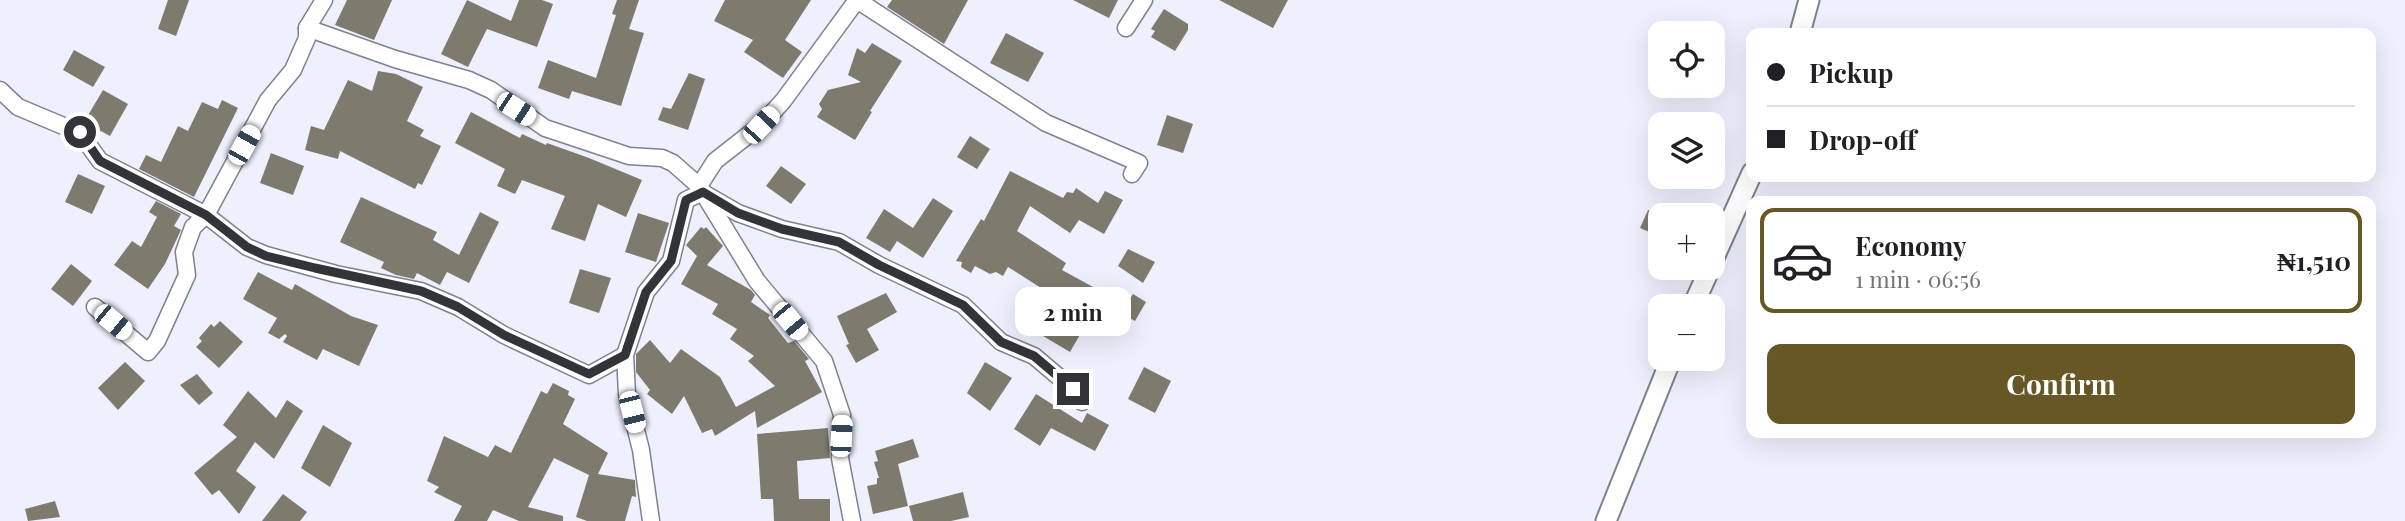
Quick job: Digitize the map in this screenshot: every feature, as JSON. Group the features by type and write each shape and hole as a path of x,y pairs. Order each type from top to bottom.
{"street":[{"path":"95,307 148,352 157,341 187,275 184,252 193,227 206,215 268,100 293,71 307,38 307,28 324,0"},
{"path":"651,521 641,450 627,394 625,355 646,292 671,261 686,200 701,189 715,161 761,125 783,101 857,0 1046,123 1139,163 1132,174"},
{"path":"1126,28 1144,0"},
{"path":"1801,28 1809,0"},
{"path":"307,28 395,59 469,80 491,90 545,128 629,156 662,158 673,163 701,189 738,213 782,229 839,242 879,265 963,305 1001,342 1034,356 1073,389 1082,402"},
{"path":"0,90 18,107 80,132 100,161 206,215 247,247 266,256 336,274 421,291 458,307 504,335 589,374 625,355"},
{"path":"1725,233 1748,182"},
{"path":"701,189 757,281 824,361 842,415 840,458 852,521"},
{"path":"1606,521 1666,371"}],"building":[{"path":"168,0 189,0 176,36 158,29"},
{"path":"347,0 392,0 374,40 335,25"},
{"path":"467,0 511,21 519,0 542,0 553,4 537,47 487,29 468,67 441,54"},
{"path":"617,0 639,0 629,29 644,33 621,106 572,91 569,99 538,88 548,60 596,78 616,15 612,14"},
{"path":"725,0 811,0 785,40 802,52 783,78 744,52 753,40 714,21"},
{"path":"892,0 968,0 944,44 887,7"},
{"path":"1073,0 1118,0 1109,18"},
{"path":"1219,0 1288,0 1273,28"},
{"path":"1164,9 1188,24 1188,30 1175,51 1151,37 1155,31 1151,29"},
{"path":"1006,33 1044,53 1028,82 990,63"},
{"path":"872,43 902,61 855,140 817,117 822,109 819,104 828,90 861,82 848,75 857,48 865,53"},
{"path":"74,50 105,67 93,87 63,70"},
{"path":"378,71 396,74 423,87 407,121 424,130 420,136 441,146 422,185 418,183 415,189 340,151 338,159 305,150 311,126 324,130 348,80 372,91"},
{"path":"689,73 705,79 688,130 658,120 663,107 671,109"},
{"path":"103,90 128,104 110,136 84,122"},
{"path":"222,100 238,108 194,197 139,169 146,155 161,162 178,126 188,131 202,102 218,109"},
{"path":"471,112 520,138 522,134 642,180 626,217 598,204 585,241 551,229 565,196 522,180 515,194 497,186 505,169 455,143"},
{"path":"1167,115 1193,124 1183,153 1157,145"},
{"path":"970,136 990,149 977,169 957,157"},
{"path":"271,153 304,166 293,195 260,183"},
{"path":"781,166 806,184 791,204 766,186"},
{"path":"1010,171 1063,198 1067,192 1073,193 1076,188 1098,203 1105,191 1123,200 1104,234 1079,220 1070,233 1030,206 1017,231 1066,263 1062,270 1104,293 1070,352 1043,336 1063,302 1008,267 1003,276 996,272 990,274 975,266 971,273 961,267 962,262 956,261 981,219 984,221"},
{"path":"78,174 105,186 92,214 65,202"},
{"path":"361,197 437,232 433,240 459,255 480,212 499,222 469,283 447,272 440,285 417,273 414,279 396,275 381,268 384,262 340,242"},
{"path":"933,198 953,211 923,258 897,241 890,252 866,238 884,209 913,228"},
{"path":"156,201 181,214 174,226 181,230 165,264 148,289 114,265 132,241 141,247 157,217 149,212"},
{"path":"1648,210 1648,231 1640,228"},
{"path":"638,213 669,223 656,262 625,252"},
{"path":"701,227 706,227 723,246 707,265 751,290 755,295 751,302 770,315 768,318 788,343 794,341 809,359 805,361 822,392 757,428 755,411 715,436 712,429 702,433 684,396 672,414 647,394 650,390 636,372 636,354 650,340 670,363 681,349 720,377 736,407 775,386 748,361 754,356 730,339 737,329 712,314 718,304 681,284 697,256 686,245"},
{"path":"1128,249 1155,262 1143,283 1118,266"},
{"path":"71,264 92,281 73,306 51,289"},
{"path":"580,269 611,278 599,313 569,303"},
{"path":"258,272 292,290 295,284 351,316 378,325 359,366 323,349 317,360 283,342 287,336 285,334 279,339 268,333 277,318 243,299"},
{"path":"886,293 897,312 867,329 879,350 856,363 846,345 849,344 837,316"},
{"path":"1133,294 1146,302 1135,321 1121,313"},
{"path":"220,321 243,342 219,368 196,347 202,341 199,338 211,324 214,327"},
{"path":"125,362 145,381 118,410 98,388"},
{"path":"985,362 1012,378 990,411 967,393"},
{"path":"1144,367 1171,381 1155,413 1128,399"},
{"path":"197,374 213,393 199,405 180,385"},
{"path":"553,383 569,391 568,395 575,399 563,424 608,453 598,474 635,480 636,497 632,496 625,521 587,521 576,517 589,475 554,458 528,507 563,516 563,521 519,521 493,510 487,521 454,521 462,506 434,492 439,487 427,481 444,436 488,457 495,445 511,453 541,391 547,394"},
{"path":"248,391 276,418 287,400 303,411 274,459 255,442 236,471 256,487 239,514 219,490 212,495 194,473 237,437 223,425"},
{"path":"1036,394 1082,423 1087,413 1109,425 1095,451 1051,428 1040,446 1014,429"},
{"path":"323,425 352,443 330,487 301,468"},
{"path":"828,428 830,458 797,461 799,499 830,499 830,521 774,521 773,499 761,499 757,434"},
{"path":"913,439 919,457 898,464 908,506 873,514 867,486 877,484 879,478 874,462 878,461 875,451"},
{"path":"963,492 969,517 951,521 913,521 909,506"},
{"path":"283,494 307,512 300,521 262,521"},
{"path":"55,501 60,517 28,521 25,509"}],"route":[{"path":"80,132 100,161 206,215 247,247 266,256 336,274 421,291 458,307 504,335 589,374 625,355 646,292 671,261 686,200 703,192 738,213 782,229 839,242 879,265 963,305 1001,342 1034,356 1073,389"}]}
